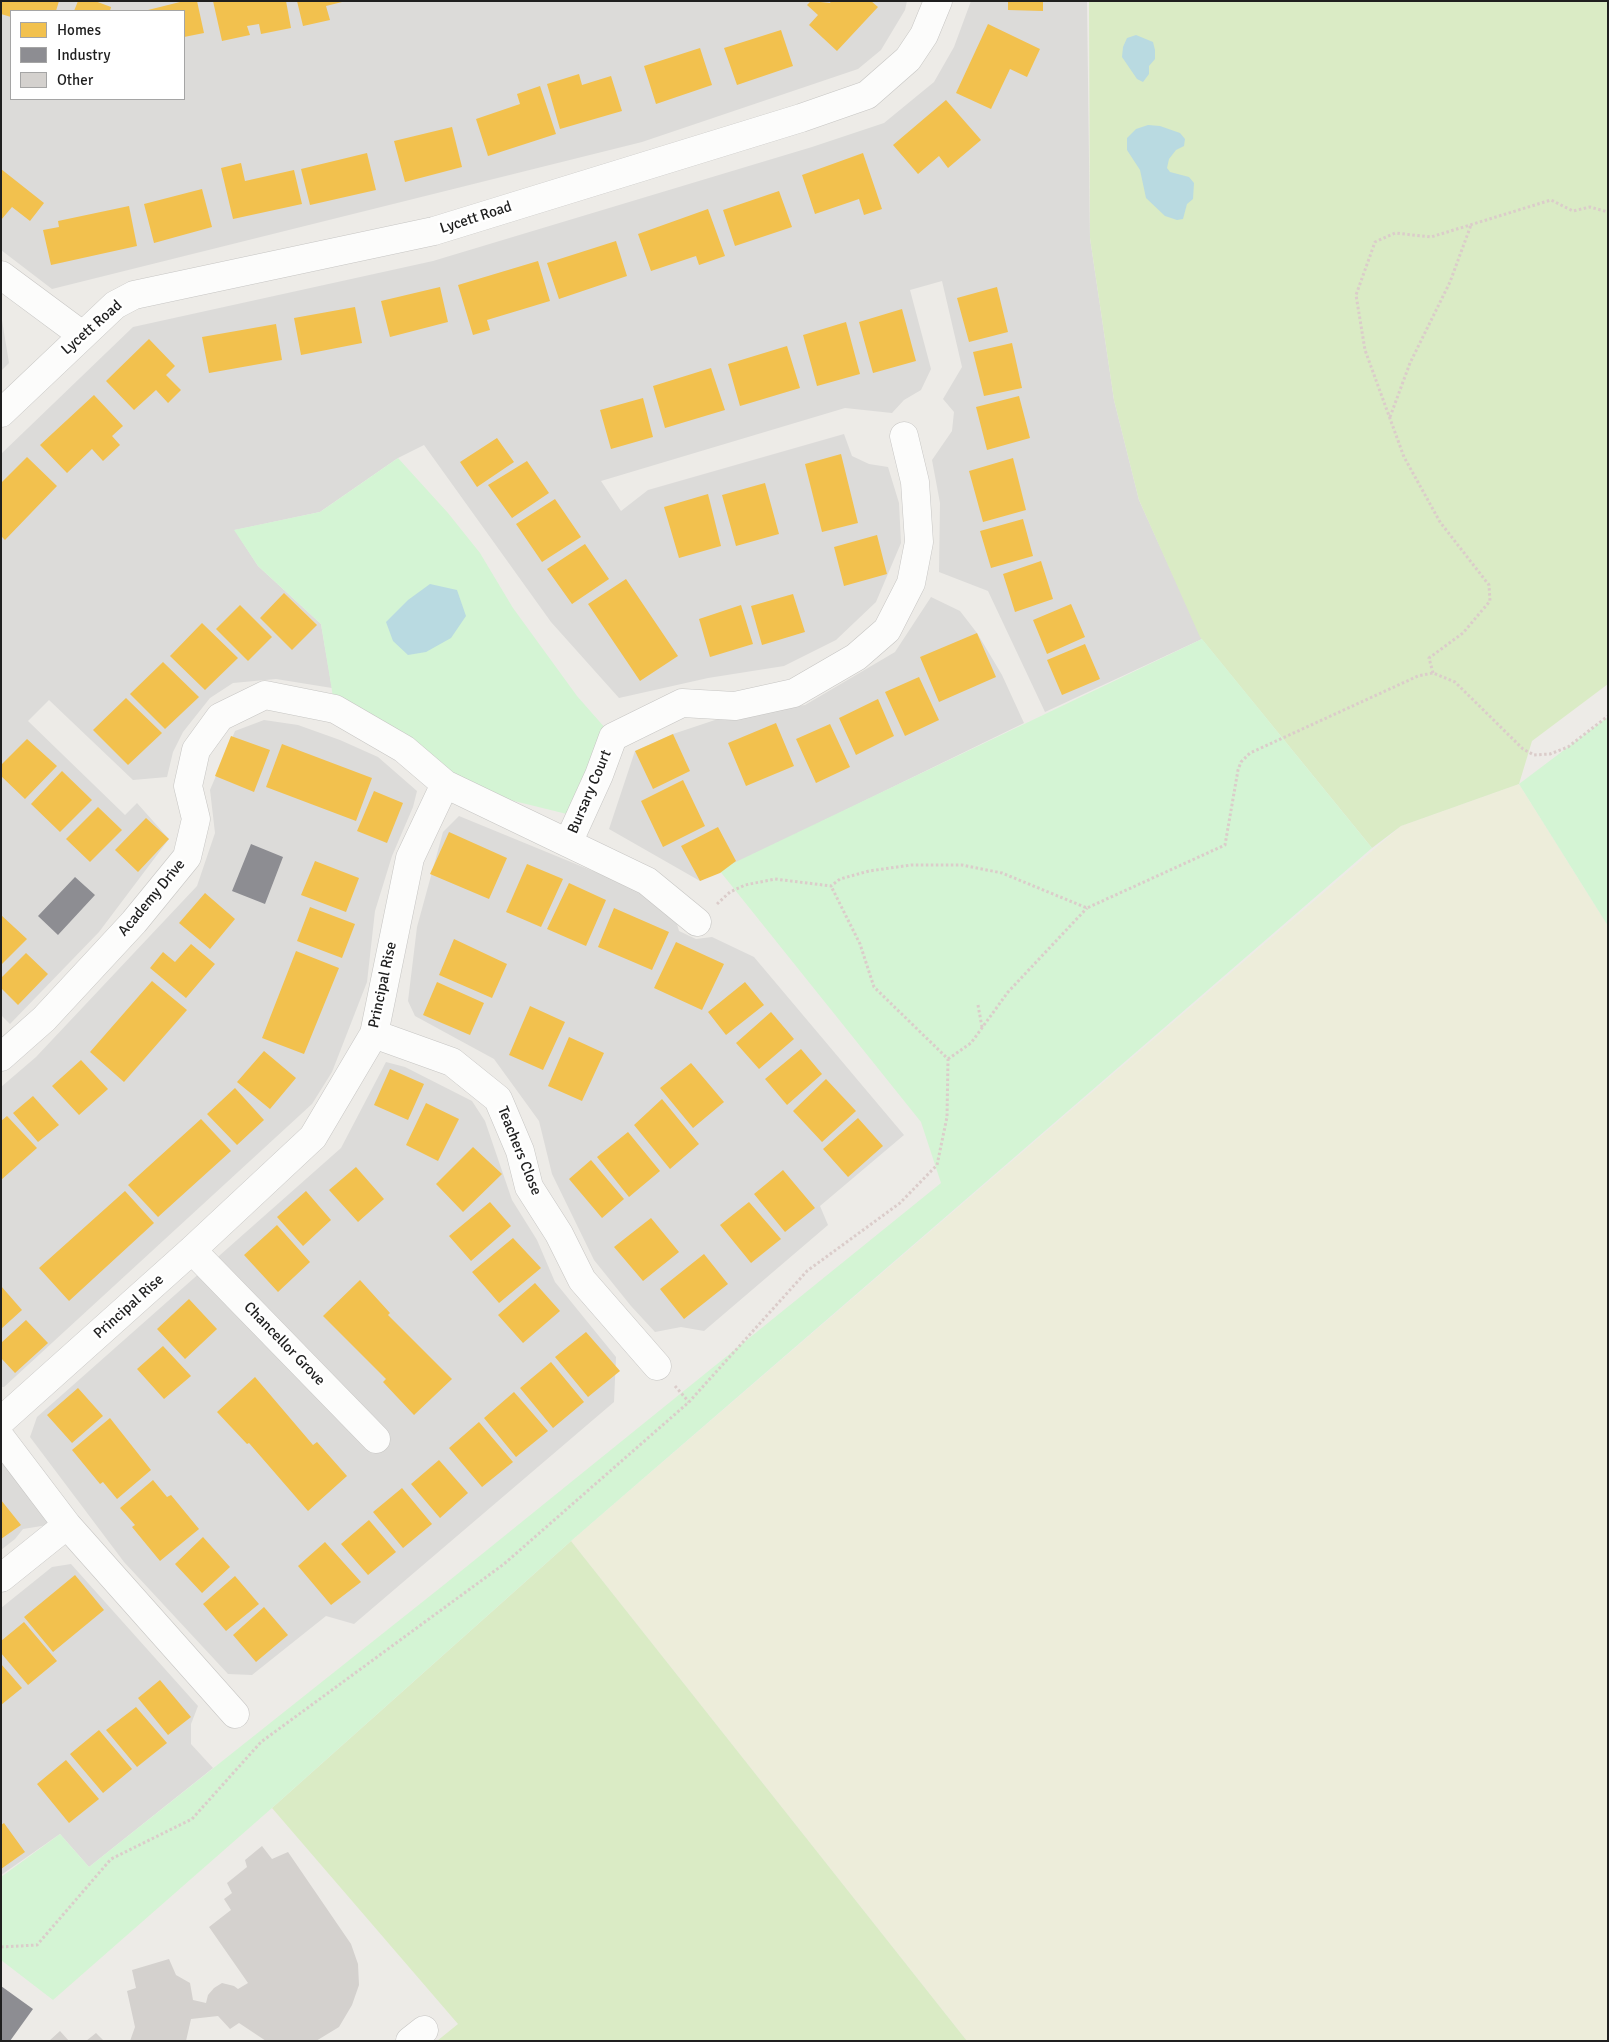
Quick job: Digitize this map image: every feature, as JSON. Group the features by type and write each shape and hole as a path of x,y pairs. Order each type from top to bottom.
{"street":[{"name":"Lycett Road","path":"1,413 115,305 134,295 434,231 842,105 868,95 908,59 924,35 938,1"},
{"path":"1,275 82,336"},
{"name":"Bursary Court","path":"568,842 599,775 613,737 682,703 735,706 794,693 856,657 887,630 911,584 919,542 915,482 904,436"},
{"name":"Academy Drive","path":"1,1057 44,1019 134,922 187,856 196,819 188,786 196,750 220,717 265,695 335,709 404,749 445,784"},
{"path":"445,784 647,881 697,922"},
{"name":"Principal Rise","path":"1,1421 192,1250 313,1137 374,1034 410,858 445,784"},
{"name":"Teachers Close","path":"374,1034 452,1062 498,1099 520,1151 529,1187 559,1234 582,1280 657,1366"},
{"name":"Chancellor Grove","path":"192,1250 376,1439"},
{"path":"1,1438 67,1525 235,1714"},
{"path":"1,1578 67,1525"}],"path":[{"path":"1433,673 1429,658 1463,633 1490,601 1489,585 1440,522 1404,457 1365,350 1356,295 1375,242 1395,232 1432,238 1551,200 1573,211 1590,207 1608,212"},
{"path":"1390,417 1410,363 1450,282 1472,225"},
{"path":"948,1059 971,1043 1008,992 1087,908 1224,845 1238,770 1241,762 1250,754 1418,676 1433,673 1455,682 1523,749 1534,755 1550,754 1568,747 1608,716"},
{"path":"697,922 730,892 745,885 775,879 831,886 840,879 911,865 962,865 1002,873 1087,908"},
{"path":"1,1947 37,1946 111,1859 192,1820 261,1742 504,1564 689,1402 807,1271 900,1203 937,1165 947,1117 948,1059 874,987 860,944 831,886"},
{"path":"978,1005 982,1027"}],"shaded area":[{"path":"1,1 907,1 905,10 881,50 858,69 642,142 52,289 1,250"},
{"path":"971,1 1087,1 1090,238 1114,400 1139,500 1202,639 1045,712 988,591 939,572 940,503 932,460 952,431 954,412 943,399 962,367 942,281 910,290 931,369 921,390 904,400 892,413 845,408 601,481 621,511 648,490 844,434 852,456 869,464 888,467 899,503 901,543 876,602 836,640 784,666 708,678 619,698 551,622 424,445 398,458 320,512 235,530 258,566 321,624 332,688 276,679 233,683 210,698 183,732 173,752 167,777 133,780 49,700 28,721 125,815 137,803 169,839 99,932 10,1024 1,1015 1,454 133,327 433,261 812,147 884,123 934,82 954,47"},
{"path":"1,314 9,363 1,371"},
{"path":"931,597 960,611 977,633 1002,675 1024,723 700,881 609,829 635,751 673,734 718,719 805,705 895,652"},
{"path":"264,720 298,725 340,740 378,757 417,791 413,807 392,856 375,911 367,982 332,1072 312,1104 4,1387 1,1387 1,1087 36,1057 197,886 215,833 210,790 235,731"},
{"path":"459,816 639,890 675,917 679,931 696,939 712,937 754,957 904,1135 820,1206 828,1225 704,1331 681,1327 655,1332 631,1306 594,1260 552,1174 539,1121 494,1059 415,1016 408,1001 417,927 443,832"},
{"path":"386,1062 405,1067 472,1101 485,1121 512,1200 537,1240 555,1282 616,1357 614,1402 354,1624 326,1616 252,1675 228,1674 124,1562 30,1437 37,1417 341,1148"},
{"path":"1,1448 60,1523 23,1529 15,1539 1,1550"},
{"path":"71,1564 198,1706 191,1724 191,1744 213,1768 89,1867 60,1834 1,1875 1,1608 52,1567"}],"green space":[{"path":"1089,1 1608,1 1608,684 1532,741 1519,784 1401,826 1372,848 1200,637 1139,500 1114,400 1090,238"},
{"path":"398,458 448,513 480,553 513,608 577,696 613,737 579,817 445,784 335,709 321,624 258,566 234,530 320,512"},
{"path":"1202,639 1372,848 571,1541 272,1808 53,2000 1,1960 1,1877 60,1834 89,1867 445,1584 941,1183 921,1122 719,870"},
{"path":"1608,717 1608,926 1519,784"},
{"path":"1519,784 1608,926 1608,2041 967,2041 571,1541 1401,826"},
{"path":"571,1541 967,2041 437,2041 458,2024 272,1808"}],"water":[{"path":"1136,35 1153,42 1155,50 1155,59 1149,66 1149,74 1143,82 1137,79 1122,57 1123,47 1127,38"},
{"path":"1148,125 1160,126 1180,133 1185,139 1184,146 1176,150 1169,159 1167,168 1170,172 1189,177 1194,183 1193,199 1187,204 1183,219 1177,220 1165,216 1146,198 1140,170 1127,150 1127,138 1136,129"},
{"path":"430,584 457,590 466,616 451,638 426,652 408,655 393,641 386,622 408,600"}],"building: Homes":[{"path":"1,1 59,1 56,10 10,10 10,17 1,14"},
{"path":"78,1 95,1 111,7 110,10 74,10"},
{"path":"184,1 197,1 204,33 185,37 185,10 148,10"},
{"path":"213,1 286,1 291,28 261,34 259,24 247,26 250,35 222,41"},
{"path":"297,1 342,2 326,6 330,20 303,26"},
{"path":"811,1 830,3 831,1 871,1 878,7 837,51 809,25 818,15 807,5"},
{"path":"1008,1 1043,1 1043,11 1008,10"},
{"path":"988,24 1040,49 1027,77 1010,69 991,109 956,93"},
{"path":"781,30 793,66 737,85 724,48"},
{"path":"700,48 712,85 656,104 644,66"},
{"path":"579,74 582,85 611,76 622,111 560,129 547,84"},
{"path":"540,86 556,134 488,156 476,119 520,104 517,94"},
{"path":"946,100 981,140 948,168 939,156 918,174 893,145"},
{"path":"452,127 462,167 405,182 394,141"},
{"path":"367,153 376,190 310,205 301,169"},
{"path":"863,153 882,209 864,215 859,199 815,214 802,175"},
{"path":"241,163 245,181 294,170 302,204 233,219 221,168"},
{"path":"1,169 44,203 30,221 12,207 1,220"},
{"path":"202,189 212,227 154,243 144,204"},
{"path":"779,191 792,227 735,246 723,210"},
{"path":"129,206 137,246 51,265 43,230 59,227 58,221"},
{"path":"708,209 725,256 699,265 696,256 651,271 638,234"},
{"path":"616,241 627,276 559,299 547,263"},
{"path":"538,261 550,301 487,320 490,330 473,335 458,285"},
{"path":"440,287 448,322 390,337 381,301"},
{"path":"997,287 1008,332 969,342 957,298"},
{"path":"355,307 362,343 301,355 294,318"},
{"path":"902,309 916,361 873,373 859,322"},
{"path":"846,322 860,374 817,386 803,335"},
{"path":"276,324 282,360 209,373 202,337"},
{"path":"149,339 175,366 166,375 181,390 168,403 156,390 134,410 106,381"},
{"path":"1012,343 1022,388 984,396 973,352"},
{"path":"787,346 800,388 740,406 728,364"},
{"path":"711,368 725,410 665,428 653,386"},
{"path":"94,395 123,426 112,436 120,445 103,461 92,449 67,473 40,445"},
{"path":"1019,396 1030,438 987,450 976,407"},
{"path":"643,398 653,437 611,449 600,410"},
{"path":"497,438 514,462 477,487 460,462"},
{"path":"841,454 858,523 822,532 805,464"},
{"path":"27,457 57,486 5,540 1,536 1,483"},
{"path":"1013,458 1026,510 983,522 969,471"},
{"path":"527,461 549,493 512,518 488,485"},
{"path":"765,483 779,534 736,546 722,495"},
{"path":"708,494 721,546 679,558 664,507"},
{"path":"555,499 581,537 542,562 516,524"},
{"path":"1023,519 1033,556 991,568 980,531"},
{"path":"877,535 887,574 844,586 834,547"},
{"path":"585,544 609,579 572,604 547,569"},
{"path":"1041,561 1053,599 1015,612 1003,574"},
{"path":"626,579 678,656 640,681 588,604"},
{"path":"284,593 317,625 292,650 260,618"},
{"path":"793,594 805,632 762,645 751,606"},
{"path":"1071,604 1085,637 1047,654 1033,620"},
{"path":"240,605 272,637 248,661 216,629"},
{"path":"741,605 753,644 710,657 699,619"},
{"path":"202,623 238,658 205,690 170,656"},
{"path":"977,633 996,677 939,702 920,657"},
{"path":"1085,644 1100,679 1062,695 1047,660"},
{"path":"163,662 199,697 165,729 130,694"},
{"path":"919,677 939,720 905,736 885,692"},
{"path":"126,698 162,733 128,765 93,730"},
{"path":"878,699 894,736 856,755 839,718"},
{"path":"776,723 794,766 746,786 728,743"},
{"path":"830,724 850,767 816,783 796,739"},
{"path":"673,734 690,771 653,789 635,751"},
{"path":"231,736 270,750 254,792 215,776"},
{"path":"27,739 57,766 25,799 1,776 1,765"},
{"path":"282,744 372,778 356,821 266,787"},
{"path":"62,771 92,800 60,832 31,804"},
{"path":"683,780 705,826 663,847 641,801"},
{"path":"374,791 403,803 387,843 357,831"},
{"path":"98,807 122,830 90,862 66,839"},
{"path":"146,818 169,839 138,872 115,850"},
{"path":"718,827 736,861 720,873 700,881 681,846"},
{"path":"449,832 507,858 489,899 430,874"},
{"path":"315,861 359,878 346,912 301,895"},
{"path":"527,864 563,879 541,927 506,912"},
{"path":"569,883 606,900 586,946 547,929"},
{"path":"205,893 235,919 210,949 179,923"},
{"path":"310,907 355,924 342,958 297,941"},
{"path":"614,908 669,932 652,970 598,947"},
{"path":"1,915 27,939 1,965"},
{"path":"454,939 507,964 492,998 439,975"},
{"path":"676,942 724,964 702,1010 654,988"},
{"path":"191,944 215,964 186,998 150,968 163,952 175,962"},
{"path":"296,951 339,968 304,1054 262,1038"},
{"path":"26,953 48,974 18,1005 1,988 1,978"},
{"path":"152,981 187,1010 124,1082 90,1052"},
{"path":"437,982 484,1003 470,1035 423,1015"},
{"path":"745,982 764,1005 726,1035 708,1012"},
{"path":"530,1006 565,1022 543,1070 509,1055"},
{"path":"771,1012 794,1039 759,1069 736,1043"},
{"path":"569,1037 604,1053 582,1101 548,1086"},
{"path":"801,1049 822,1074 787,1105 765,1079"},
{"path":"264,1051 296,1078 270,1109 237,1082"},
{"path":"81,1060 108,1089 79,1115 52,1086"},
{"path":"691,1063 724,1102 693,1128 660,1088"},
{"path":"390,1069 424,1084 408,1120 374,1105"},
{"path":"826,1079 856,1111 822,1142 793,1111"},
{"path":"235,1088 264,1120 237,1145 207,1114"},
{"path":"33,1096 59,1125 38,1142 13,1113"},
{"path":"662,1099 699,1144 670,1169 634,1125"},
{"path":"426,1103 459,1119 438,1161 406,1145"},
{"path":"7,1116 37,1148 1,1180 1,1121"},
{"path":"858,1118 883,1146 848,1177 823,1149"},
{"path":"201,1119 231,1151 158,1217 128,1185"},
{"path":"628,1132 660,1171 629,1197 597,1157"},
{"path":"473,1147 502,1174 463,1212 436,1184"},
{"path":"591,1160 624,1199 602,1218 569,1179"},
{"path":"356,1167 384,1199 358,1222 329,1190"},
{"path":"783,1170 815,1208 785,1232 754,1194"},
{"path":"125,1191 154,1223 69,1301 39,1268"},
{"path":"306,1191 331,1220 303,1246 277,1217"},
{"path":"490,1202 511,1226 471,1261 449,1236"},
{"path":"749,1202 781,1239 751,1263 720,1225"},
{"path":"651,1218 679,1252 643,1281 614,1247"},
{"path":"277,1225 310,1262 278,1292 244,1255"},
{"path":"513,1238 541,1268 499,1303 472,1272"},
{"path":"704,1254 728,1284 684,1319 660,1289"},
{"path":"360,1280 390,1313 388,1315 452,1379 414,1415 383,1382 386,1379 323,1316"},
{"path":"535,1283 560,1311 523,1343 498,1315"},
{"path":"1,1286 22,1310 1,1329"},
{"path":"189,1299 217,1329 185,1359 157,1329"},
{"path":"26,1320 48,1343 15,1373 1,1358 1,1343"},
{"path":"586,1332 620,1371 588,1397 555,1357"},
{"path":"163,1346 191,1376 164,1399 137,1369"},
{"path":"551,1362 584,1402 553,1428 520,1388"},
{"path":"255,1377 313,1445 317,1442 347,1476 308,1511 249,1443 247,1444 217,1412"},
{"path":"78,1388 103,1416 72,1443 47,1415"},
{"path":"514,1392 548,1431 516,1457 484,1418"},
{"path":"110,1418 151,1470 117,1499 103,1482 100,1484 72,1450"},
{"path":"479,1422 513,1462 482,1487 449,1448"},
{"path":"439,1460 468,1493 440,1518 411,1484"},
{"path":"153,1480 167,1497 171,1495 199,1529 160,1561 132,1527 135,1525 120,1508"},
{"path":"402,1488 432,1524 403,1548 373,1512"},
{"path":"1,1500 21,1525 1,1539"},
{"path":"369,1520 396,1552 368,1575 341,1544"},
{"path":"203,1537 230,1567 202,1593 175,1564"},
{"path":"325,1542 361,1582 331,1605 298,1566"},
{"path":"75,1575 104,1610 53,1652 24,1617"},
{"path":"235,1576 259,1604 226,1631 203,1604"},
{"path":"264,1607 288,1635 256,1662 233,1635"},
{"path":"24,1622 57,1661 28,1685 1,1653 1,1641"},
{"path":"1,1664 22,1688 1,1705"},
{"path":"160,1680 191,1717 168,1735 138,1698"},
{"path":"136,1707 167,1743 137,1767 106,1730"},
{"path":"99,1730 132,1769 103,1793 70,1754"},
{"path":"66,1760 99,1799 69,1823 37,1784"},
{"path":"4,1823 25,1852 1,1869 1,1825"}],"building: Industry":[{"path":"251,844 283,857 265,904 232,891"},
{"path":"75,877 95,895 58,935 38,916"},
{"path":"1,1986 33,2009 10,2041 1,2041"}],"building: Other":[{"path":"262,1846 272,1859 288,1852 351,1944 358,1964 359,1985 352,2005 339,2027 316,2041 266,2041 239,2023 230,2029 218,2016 191,2019 186,2041 130,2041 135,2027 127,1991 136,1988 132,1970 169,1959 176,1975 190,1983 193,2000 206,2003 208,1995 222,1983 238,1989 248,1983 209,1927 231,1910 224,1899 232,1893 227,1883 247,1867 245,1860"},
{"path":"60,2031 69,2041 49,2041"},
{"path":"96,2033 104,2041 86,2041"}]}
